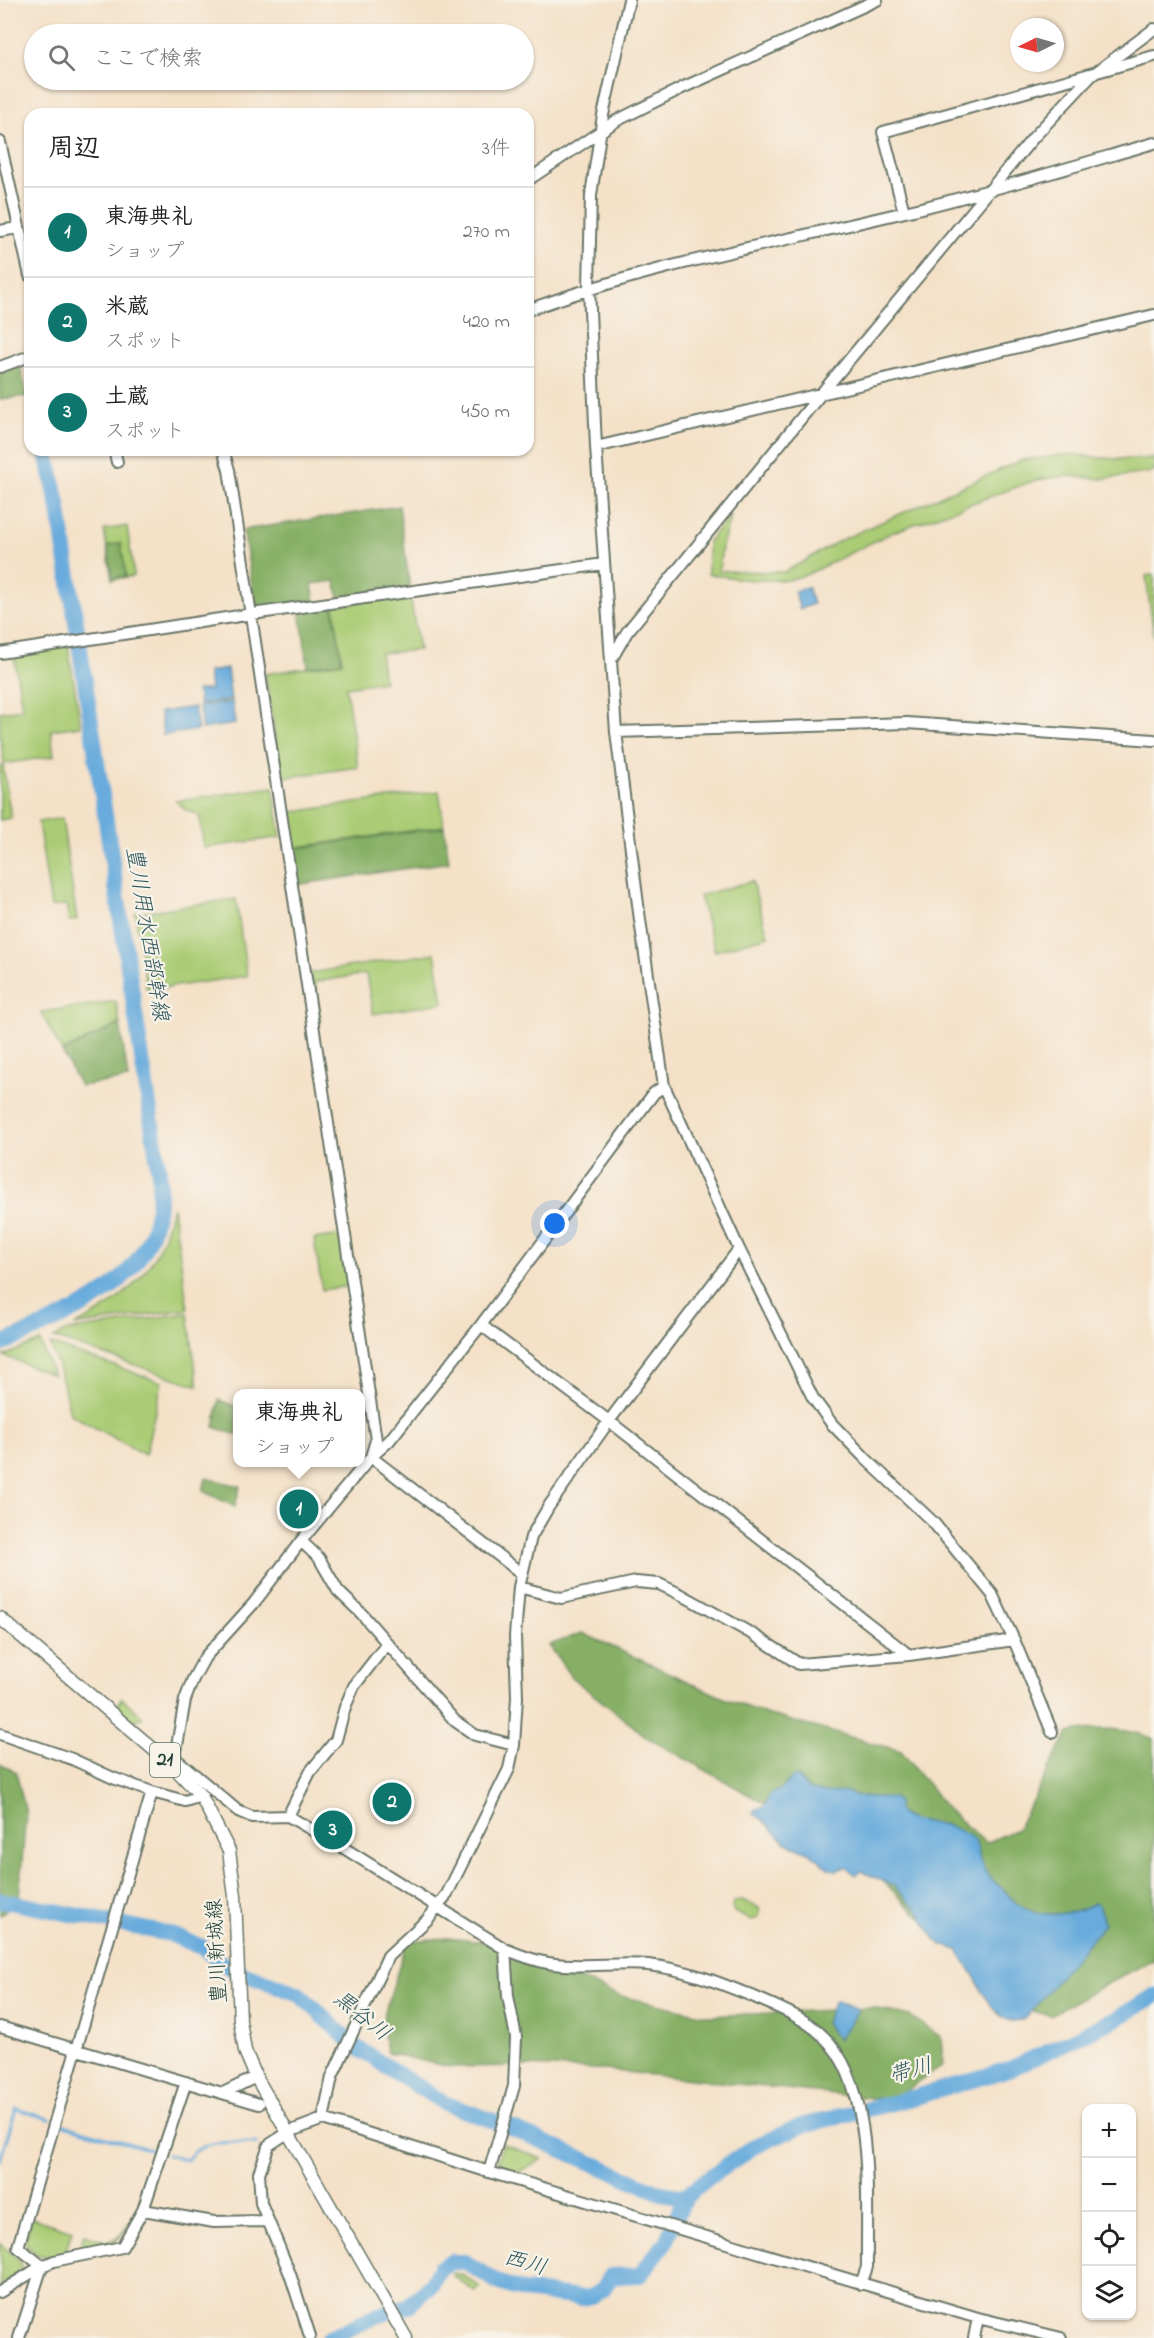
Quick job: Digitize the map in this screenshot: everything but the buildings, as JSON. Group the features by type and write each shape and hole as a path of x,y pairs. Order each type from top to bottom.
{"main road":[{"name":"豊川新城線","path":"0,1618 174,1762 201,1796 229,1851 235,1896 240,2021 245,2051 255,2077 289,2132 405,2338"}],"street":[{"path":"629,0 602,129 591,195 589,288 603,564 616,732 664,1086 739,1249 813,1398 832,1424 933,1522 992,1594 1014,1640 1052,1732"},
{"path":"534,176 602,129 682,88 877,0"},
{"path":"610,660 627,632 820,395 1049,121 1096,71 1154,29"},
{"path":"904,212 883,132 1154,56"},
{"path":"0,142 24,252"},
{"path":"534,308 589,288 689,260 904,212 991,190 1154,143"},
{"path":"0,231 18,228"},
{"path":"596,447 1154,315"},
{"path":"0,367 24,358"},
{"path":"116,456 117,462"},
{"path":"225,456 252,614 374,1428 375,1447 371,1457"},
{"path":"0,653 603,564"},
{"path":"616,732 907,723 1154,740"},
{"path":"365,1464 389,1441 481,1325 654,1093 664,1086"},
{"path":"323,2119 332,2077 385,1961 394,1948 428,1919 437,1907 455,1879 509,1769 514,1744 517,1697 515,1636 519,1587 531,1537 549,1506 609,1421 739,1249"},
{"path":"481,1325 609,1421 909,1655"},
{"path":"371,1457 521,1573"},
{"path":"363,1467 301,1541 254,1603 205,1657 185,1700 174,1762 238,1810 252,1816 288,1816 505,1949 549,1964 660,1966 715,1981 786,2010 811,2026 833,2047 848,2074 863,2123 867,2267 861,2284"},
{"path":"301,1541 319,1558 338,1591 361,1613 386,1645 455,1721 475,1735 514,1744"},
{"path":"519,1587 561,1598 636,1582 659,1584 723,1618 799,1664 909,1655 1014,1640"},
{"path":"288,1816 310,1772 336,1740 345,1707 354,1686 386,1645"},
{"path":"0,1734 72,1759 113,1778 152,1792 185,1801 201,1796"},
{"path":"42,2266 18,2247 152,1792"},
{"path":"489,2172 514,2086 516,2037 508,1996 505,1949"},
{"path":"0,2027 258,2104"},
{"path":"223,2093 255,2077"},
{"path":"0,2292 42,2266 122,2247 143,2210 186,2082"},
{"path":"310,2336 290,2274 259,2195 259,2173 266,2149 276,2139 323,2119 489,2172 861,2284 978,2318 1061,2338"},
{"path":"143,2210 214,2222 268,2221"},
{"path":"19,2338 42,2266"},
{"path":"974,2338 978,2318"}],"green space":[{"path":"20,366 24,396 0,399 0,373"},
{"path":"1073,454 1114,459 1154,458 1154,472 1101,479 1067,476 1036,480 893,532 808,574 789,580 750,580 708,574 708,541 731,515 722,546 719,571 785,572 841,540 1022,460"},
{"path":"399,506 410,588 339,598 335,581 312,584 315,602 256,610 243,530"},
{"path":"127,526 134,576 112,580 104,530"},
{"path":"121,543 126,576 113,578 107,546"},
{"path":"1154,574 1154,637 1146,576"},
{"path":"410,594 419,650 380,653 384,681 346,687 358,767 281,778 265,674 342,662 334,606"},
{"path":"333,606 342,662 308,667 300,611"},
{"path":"68,646 81,726 51,730 54,756 4,764 0,736 0,712 22,709 14,655"},
{"path":"3,765 11,818 0,820 0,766"},
{"path":"273,787 281,837 204,848 199,815 186,810 176,801"},
{"path":"439,791 444,826 291,848 286,813"},
{"path":"62,818 77,920 69,921 66,905 51,907 38,822"},
{"path":"444,827 449,862 296,885 291,849"},
{"path":"752,881 768,936 715,951 699,896"},
{"path":"236,899 247,976 147,990 135,913"},
{"path":"435,953 443,1003 373,1014 366,974 315,982 321,1023 317,1023 309,973"},
{"path":"116,1001 120,1024 62,1052 41,1012"},
{"path":"120,1024 128,1079 80,1086 62,1052"},
{"path":"173,1208 188,1309 74,1326 102,1311 138,1280 156,1254"},
{"path":"342,1235 350,1286 322,1290 314,1239"},
{"path":"188,1313 198,1386 54,1338 67,1331"},
{"path":"40,1341 53,1375 4,1356"},
{"path":"50,1344 162,1382 145,1455 70,1414 62,1379"},
{"path":"219,1400 233,1405 233,1434 214,1427"},
{"path":"206,1478 240,1486 235,1507 203,1491"},
{"path":"582,1633 726,1699 766,1714 901,1751 948,1810 986,1843 1017,1829 1068,1733 1090,1729 1112,1729 1134,1732 1154,1739 1154,1960 1050,2015 1026,2010 976,1958 915,1913 872,1870 812,1830 648,1738 571,1677 549,1645"},
{"path":"122,1698 143,1717 131,1723 115,1708"},
{"path":"0,1764 16,1772 26,1813 19,1898 0,1915"},
{"path":"742,1900 759,1908 758,1918 751,1920 734,1912 732,1907 734,1902"},
{"path":"448,1938 484,1942 527,1957 620,1996 710,2016 872,2008 910,2016 941,2037 943,2065 892,2100 595,2069 526,2066 449,2067 388,2053 381,2025 407,1941"},
{"path":"503,2144 542,2159 517,2173 496,2166"},
{"path":"32,2218 72,2231 65,2254 42,2256 28,2247 25,2241"},
{"path":"129,2222 125,2231 120,2237 115,2241 103,2247 79,2252 84,2234 108,2242 120,2236"},
{"path":"0,2243 19,2260 22,2270 0,2286"},
{"path":"455,2273 464,2276 480,2288 475,2292 452,2275"}],"water":[{"path":"808,588 813,604 800,609 794,591"},
{"path":"227,669 231,700 199,704 197,691 210,689 208,672"},
{"path":"232,702 235,724 202,729 199,706"},
{"path":"194,707 198,730 163,735 160,712"},
{"path":"793,1777 798,1777 808,1789 826,1793 847,1792 858,1796 894,1798 898,1802 898,1810 906,1817 914,1821 949,1826 973,1839 986,1872 1027,1910 1057,1914 1095,1903 1100,1907 1104,1924 1027,2016 1018,2021 1009,2020 994,2009 958,1950 942,1945 935,1939 918,1911 894,1886 861,1871 855,1875 846,1867 837,1870 830,1869 809,1852 785,1842 753,1813 764,1807 770,1794 781,1789"},
{"path":"835,2000 859,2009 838,2040 825,2023"}],"waterway":[{"name":"豊川用水西部幹線","path":"0,1345 89,1303 114,1285 134,1265 149,1240 158,1209 159,1171 58,504 47,456"},
{"name":"黒谷川","path":"0,1900 169,1934 202,1947 221,1963 237,1971 299,1994 356,2047 444,2103 507,2126 661,2193 685,2197"},
{"name":"帯川","path":"329,2338 376,2316 408,2306 431,2285 440,2268 451,2262 465,2262 497,2282 523,2291 582,2298 592,2296 603,2289 611,2276 640,2275 667,2240 685,2197 753,2147 801,2126 919,2096 1012,2068 1116,2019 1154,1996"},
{"path":"0,2160 16,2109 50,2119"},
{"path":"61,2124 158,2152"},
{"path":"167,2155 187,2160 193,2153 209,2145 228,2142 257,2143"}],"place":[{"name":"東海典礼","path":"299,1509"},
{"name":"米蔵","path":"392,1802"},
{"name":"土蔵","path":"333,1830"}],"water label":[{"name":"西川","path":"525,2264"}]}
